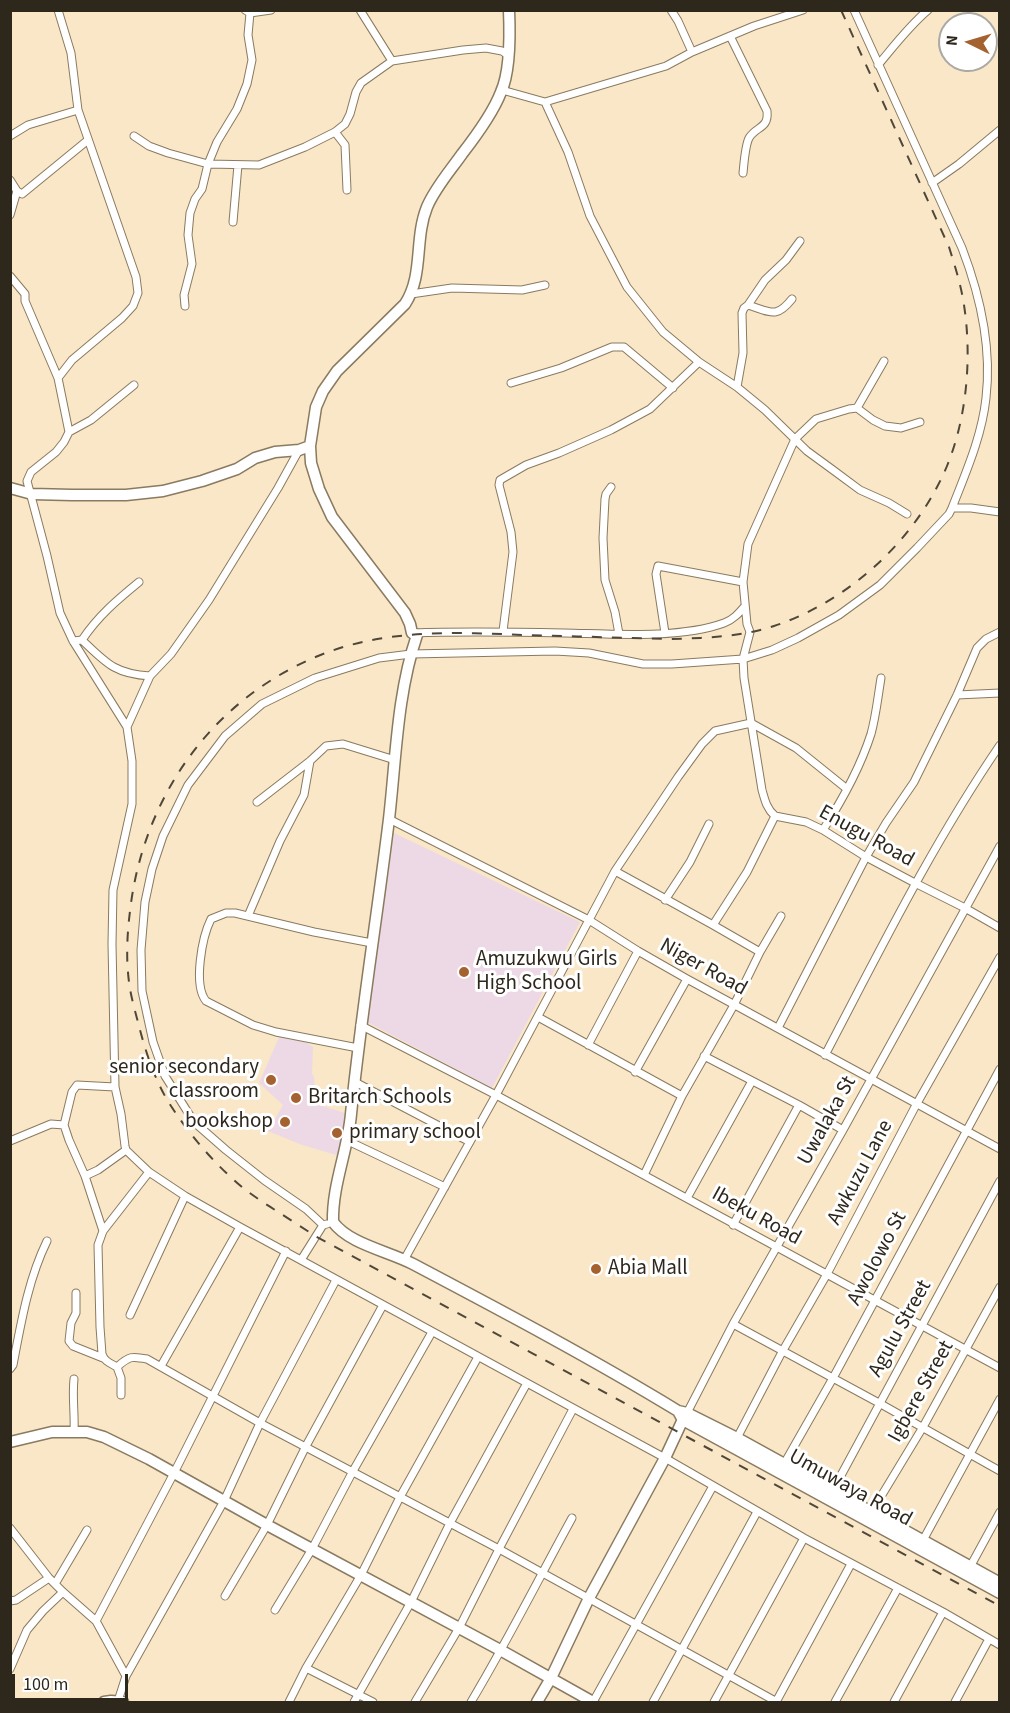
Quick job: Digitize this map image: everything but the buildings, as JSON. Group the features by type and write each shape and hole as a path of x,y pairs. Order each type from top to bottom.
{"street":[{"path":"58,10 71,52 78,110 136,277 138,293 133,306 122,318 72,360 58,378"},
{"path":"185,306 184,295 192,264 188,235 190,213 201,189 208,164 224,128 237,109 247,84 252,60 248,35 248,12 271,10"},
{"path":"360,10 392,61"},
{"path":"127,727 150,676 171,654 209,600 304,448 323,391 337,371 405,304 411,294 417,275 421,231 427,207 437,188 468,146 502,90 508,55 509,10"},
{"path":"671,10 692,52"},
{"path":"502,90 545,102 666,66 730,36 803,10"},
{"path":"537,1702 589,1598 665,1458 683,1415 564,1344 404,1260 338,1230 264,1180 194,1122 165,1076 153,1042 142,991 141,950 145,902 162,836 188,784 225,736 262,704 315,678 379,658 411,654 555,651 590,653 643,664 742,659 772,650 798,638 847,609 880,585 949,514 968,467 986,399 988,375 986,342 979,299 962,248 854,10"},
{"path":"878,65 908,29 928,10"},
{"path":"730,36 767,111 768,119 766,124 749,139 742,173"},
{"path":"134,136 149,146 208,164 251,166 266,163 335,132 345,124 361,84 392,61 486,48 502,51 508,55"},
{"path":"545,102 568,152 590,216 627,287 663,332 699,362 765,410 807,451 860,490 908,514"},
{"path":"10,136 28,125 78,110"},
{"path":"932,183 959,164 999,130"},
{"path":"335,132 345,145 347,189"},
{"path":"10,180 17,191 24,192 88,140"},
{"path":"233,222 238,165"},
{"path":"10,215 17,191"},
{"path":"736,387 743,353 742,313 744,308 748,306 765,280 786,260 800,241"},
{"path":"10,276 25,294 25,301 58,378 69,432"},
{"path":"411,294 452,288 522,290 545,285"},
{"path":"748,306 773,313 780,312 792,298"},
{"path":"511,383 561,368 612,347 620,346 673,388"},
{"path":"857,408 884,361"},
{"path":"503,631 513,552 500,480 526,465 559,453 650,409 699,362"},
{"path":"134,385 91,420 69,432 56,452 31,472 27,481 60,613 73,641 127,727 132,761 132,804 113,890 112,944 115,1087 126,1150 149,1172 185,1196 665,1458 757,1512 943,1612 999,1645"},
{"path":"713,926 747,872 776,816 770,812 764,797 742,659 750,632 747,624 743,582 748,544 795,439 816,419 857,408 885,426 901,428 920,422"},
{"path":"10,488 32,494 126,495 163,491 237,469 255,458 275,452 304,448"},
{"path":"301,1260 328,1223 351,1118 360,1025 389,819 399,716 417,635 412,633 405,613 332,517 304,448"},
{"path":"611,488 604,499 605,580 619,634"},
{"path":"952,508 999,512"},
{"path":"664,633 656,574 658,566 743,582"},
{"path":"73,641 82,640 94,622 139,582"},
{"path":"412,633 459,631 664,633 700,629 727,622 745,606"},
{"path":"778,1028 866,857 914,782 957,695 977,648 986,639 999,632"},
{"path":"82,640 105,663 121,671 150,676"},
{"path":"823,830 860,764 872,732 881,678"},
{"path":"957,695 999,693"},
{"path":"404,1260 496,1095 615,871 702,744 715,731 751,723 796,748 848,789"},
{"path":"257,802 326,746 343,744 394,760"},
{"path":"825,1055 915,883 999,745"},
{"path":"248,916 280,841 304,795 310,761"},
{"name":"Enugu Road","path":"776,816 806,822 823,830 866,857 999,928"},
{"name":"Niger Road","path":"389,819 588,920 687,979 999,1149"},
{"path":"665,900 694,855 709,824"},
{"name":"Uwalaka St","path":"683,1415 999,846"},
{"path":"615,871 760,952"},
{"path":"358,1048 276,1032 253,1025 206,1001 199,985 203,948 211,919 226,913 235,913 372,943"},
{"path":"644,1175 682,1096 781,916"},
{"path":"588,1045 638,951"},
{"name":"Awkuzu Lane","path":"737,1438 916,1105 999,957"},
{"path":"635,1072 687,979"},
{"path":"538,1017 682,1096"},
{"name":"Ibeku Road","path":"360,1025 496,1095 999,1368"},
{"path":"704,1056 843,1130"},
{"name":"Awolowo St","path":"784,1464 833,1378 999,1069"},
{"path":"687,1198 752,1080"},
{"path":"355,1082 470,1142"},
{"path":"103,1231 86,1176 64,1125 72,1092 77,1085 115,1087"},
{"path":"733,1225 799,1105"},
{"path":"10,1141 51,1124 64,1125"},
{"path":"346,1140 446,1187"},
{"path":"86,1176 126,1150"},
{"path":"103,1358 98,1245 103,1231 149,1172"},
{"name":"Agulu Street","path":"832,1492 999,1181"},
{"path":"130,1315 185,1196"},
{"path":"161,1366 240,1227"},
{"path":"10,1370 36,1263 47,1241"},
{"path":"96,1621 286,1251"},
{"path":"104,1702 121,1702 126,1676 224,1501 260,1423 336,1280"},
{"name":"Igbere Street","path":"872,1513 999,1287"},
{"path":"76,1293 76,1313 71,1323 69,1341 73,1346 103,1358 117,1367 121,1395"},
{"path":"225,1596 267,1525 306,1446 383,1305"},
{"path":"733,1324 879,1402 999,1471"},
{"path":"275,1610 312,1549 353,1471 432,1332"},
{"path":"289,1702 306,1668 361,1575 400,1497 478,1356"},
{"path":"117,1367 124,1360 132,1357 147,1359 161,1366 260,1423 499,1549 777,1702 851,1564"},
{"path":"74,1379 72,1394 74,1432"},
{"path":"354,1702 411,1602 450,1523 527,1383"},
{"path":"920,1545 999,1399"},
{"path":"415,1702 459,1628 573,1409"},
{"name":"Umuwaya Road","path":"683,1415 737,1438 872,1513 999,1593"},
{"name":"Umuwaya Road","path":"683,1415 920,1545 970,1567 999,1583"},
{"path":"10,1442 52,1432 87,1432 104,1437 593,1702 713,1486"},
{"path":"653,1702 757,1512"},
{"path":"970,1567 999,1512"},
{"path":"471,1702 502,1651 572,1518"},
{"path":"10,1527 52,1581 96,1621 126,1676"},
{"path":"10,1602 52,1581 87,1530"},
{"path":"714,1702 804,1538"},
{"path":"835,1702 898,1588"},
{"path":"10,1669 27,1630 63,1592"},
{"path":"894,1702 943,1612"},
{"path":"955,1702 989,1639"},
{"path":"306,1668 373,1702"}],"shaded area":[{"name":"Amuzukwu Girls High School","path":"394,833 580,922 492,1088 367,1022"},
{"name":"Britarch Schools","path":"280,1035 313,1047 312,1074 320,1105 348,1114 340,1156 302,1145 268,1131 283,1105 259,1083"}],"railway":[{"path":"841,10 949,247 964,305 968,345 966,387 959,427 947,466 934,493 917,519 898,543 854,584 802,615 749,633 670,639 471,633 419,634 343,647 318,656 280,675 245,699 215,726 189,758 167,792 150,830 137,869 128,929 128,973 132,1000 156,1079 187,1129 206,1152 247,1191 315,1236 1000,1606"}],"place":[{"name":"Amuzukwu Girls High School","path":"464,972"},
{"name":"senior secondary classroom","path":"271,1080"},
{"name":"Britarch Schools","path":"296,1098"},
{"name":"bookshop","path":"285,1122"},
{"name":"primary school","path":"337,1133"},
{"name":"Abia Mall","path":"596,1269"}]}
